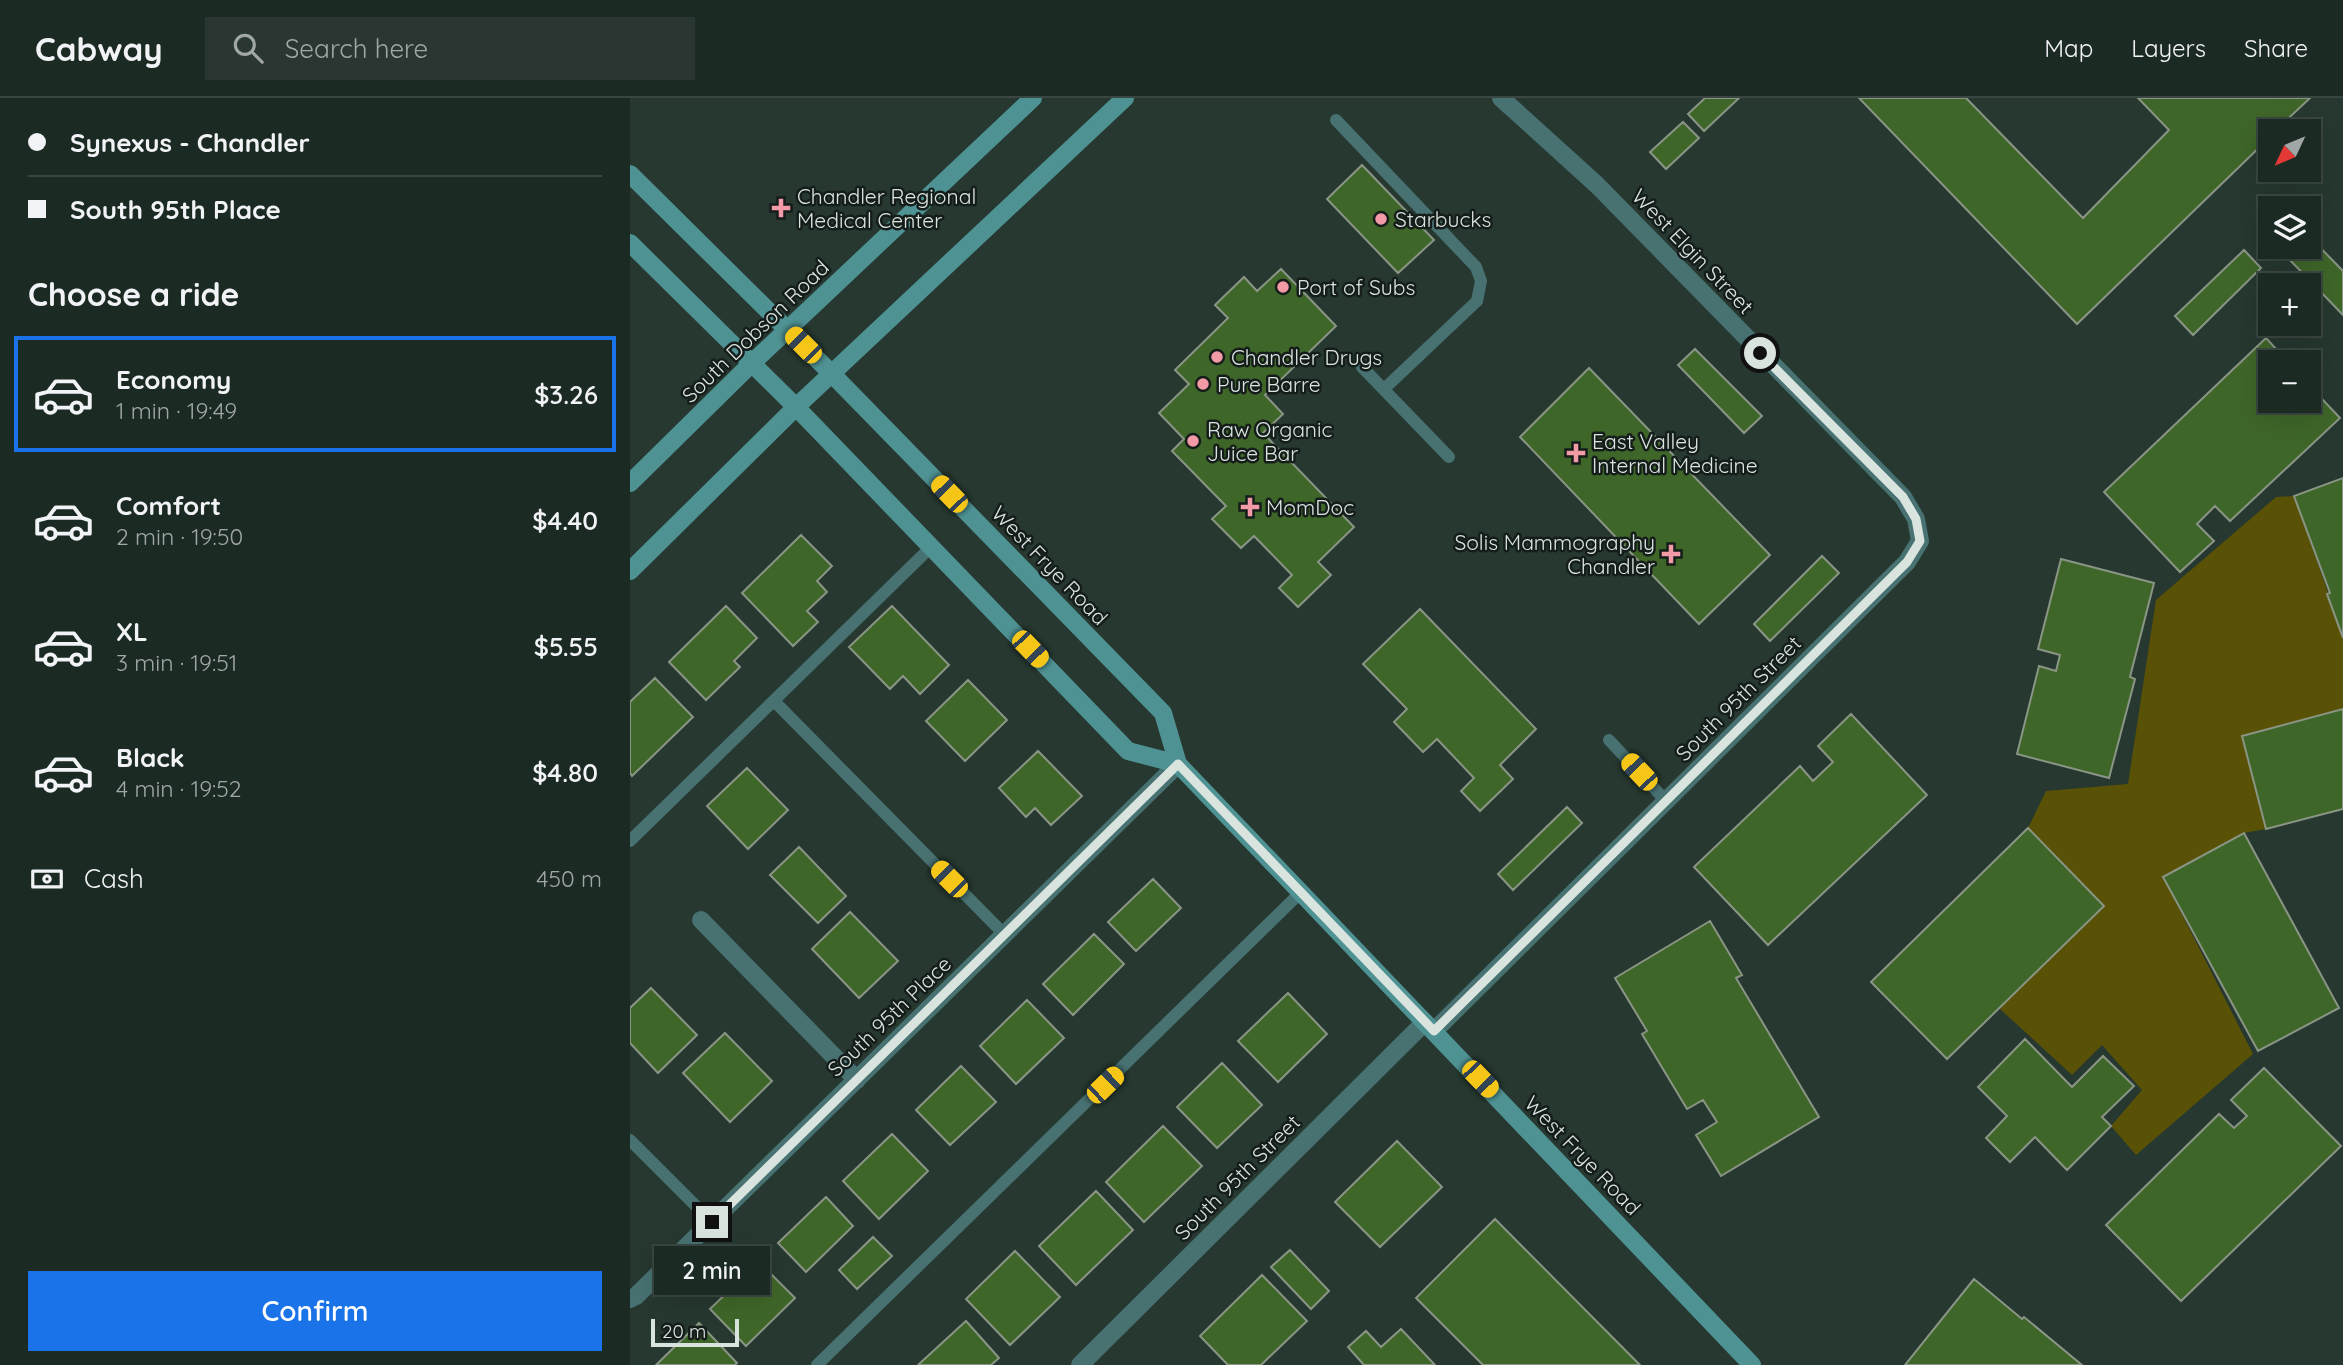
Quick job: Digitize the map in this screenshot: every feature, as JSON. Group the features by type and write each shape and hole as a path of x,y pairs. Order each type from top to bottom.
{"street":[{"name":"South Dobson Road","path":"630,483 752,363 1033,98"},
{"path":"630,571 796,407 1125,98"},
{"name":"West Elgin Street","path":"1501,98 1584,173 1903,497 1916,519 1920,541"},
{"name":"West Frye Road","path":"630,174 832,374 1163,713 1178,764 1752,1365"},
{"path":"630,243 796,407 1128,751 1178,764"},
{"name":"South 95th Street","path":"1080,1365 1666,801 1907,562 1920,541"},
{"name":"South 95th Place","path":"630,1299 712,1222 1178,764"},
{"path":"701,920 857,1080"}],"lane":[{"path":"1336,120 1476,267 1481,281 1477,301 1384,389"},
{"path":"1362,367 1449,457"},
{"path":"630,841 931,547"},
{"path":"774,701 1005,935"},
{"path":"1609,740 1666,801"},
{"path":"817,1365 1301,892"},
{"path":"630,1140 712,1222"}],"shaded area":[{"path":"2294,496 2343,635 2343,709 2266,829 2244,833 2163,877 2253,1054 2136,1155 2111,1126 2142,1090 2102,1045 2072,1075 1999,1008 2104,906 2028,828 2046,791 2128,784 2156,600 2276,497"}],"building":[{"path":"1705,98 1739,98 1704,131 1688,114"},
{"path":"1859,98 1966,98 2083,218 2169,130 2138,98 2310,98 2288,119 2258,119 2258,149 2077,324"},
{"path":"1683,122 1699,138 1666,169 1650,152"},
{"name":"Starbucks","path":"1362,165 1434,240 1398,273 1327,199"},
{"path":"2321,248 2343,271 2343,315 2321,292 2321,273 2302,273 2289,259 2321,259"},
{"path":"2244,250 2261,268 2193,335 2175,316"},
{"path":"1281,269 1336,326 1265,395 1283,414 1263,433 1354,527 1318,562 1331,575 1298,607 1279,588 1292,575 1254,536 1241,548 1212,519 1226,506 1172,451 1184,439 1159,413 1189,384 1175,370 1228,318 1215,305 1244,277 1257,291"},
{"path":"2266,338 2277,350 2258,350 2258,413 2321,413 2321,398 2340,418 2230,521 2215,506 2197,524 2214,541 2180,572 2104,492"},
{"path":"1695,349 1762,416 1744,433 1678,365"},
{"path":"1589,368 1770,555 1699,624 1520,437"},
{"path":"2343,478 2343,638 2327,594 2330,593 2294,496"},
{"path":"801,535 832,566 817,581 827,592 807,611 818,622 793,646 742,593"},
{"path":"1822,556 1839,573 1770,641 1754,624"},
{"path":"2061,559 2154,583 2130,677 2135,679 2109,778 2017,754 2039,666 2056,671 2060,655 2038,649"},
{"path":"726,606 757,638 734,661 740,667 706,700 669,662"},
{"path":"892,606 949,665 920,694 903,676 890,689 849,647"},
{"path":"1420,609 1536,729 1500,765 1513,779 1480,811 1461,791 1474,778 1437,739 1423,752 1394,722 1407,709 1363,664"},
{"path":"655,678 693,717 632,776 630,702"},
{"path":"968,680 1007,720 965,761 926,721"},
{"path":"2343,709 2343,809 2266,829 2242,736"},
{"path":"1851,714 1927,795 1768,945 1694,867 1800,766 1813,781 1833,762 1818,746"},
{"path":"1038,751 1082,796 1051,825 1035,808 1026,817 999,788"},
{"path":"747,768 788,810 748,849 707,806"},
{"path":"1567,807 1582,823 1513,890 1498,874"},
{"path":"2028,828 2104,906 1947,1059 1871,982"},
{"path":"2244,833 2339,1008 2258,1051 2163,877"},
{"path":"799,847 846,896 818,923 770,875"},
{"path":"1153,879 1181,908 1136,951 1108,922"},
{"path":"850,912 898,961 859,998 812,949"},
{"path":"1710,921 1742,975 1736,978 1819,1117 1721,1176 1696,1135 1717,1122 1703,1100 1687,1109 1642,1034 1647,1031 1615,978"},
{"path":"1094,934 1124,964 1073,1015 1043,984"},
{"path":"651,988 697,1035 658,1073 630,1043 630,1008"},
{"path":"1288,993 1327,1034 1278,1082 1238,1041"},
{"path":"1027,1000 1064,1038 1016,1084 980,1046"},
{"path":"725,1033 772,1081 730,1122 683,1073"},
{"path":"2025,1039 2072,1087 2103,1056 2134,1086 2102,1117 2111,1126 2067,1170 2035,1137 2010,1162 1986,1138 2007,1116 1978,1087"},
{"path":"1222,1063 1262,1105 1217,1148 1177,1107"},
{"path":"961,1066 996,1102 950,1145 916,1110"},
{"path":"2264,1068 2341,1146 2181,1301 2106,1225 2219,1114 2234,1128 2247,1116 2231,1100"},
{"path":"1163,1126 1202,1166 1144,1222 1106,1182"},
{"path":"892,1134 928,1171 879,1219 843,1181"},
{"path":"1397,1141 1442,1187 1380,1247 1335,1202"},
{"path":"1096,1191 1133,1230 1076,1285 1039,1246"},
{"path":"826,1197 853,1226 806,1272 778,1243"},
{"path":"1495,1219 1640,1365 1483,1365 1416,1298"},
{"path":"873,1237 892,1256 857,1289 839,1270"},
{"path":"1290,1250 1329,1291 1311,1309 1271,1267"},
{"path":"1015,1251 1060,1297 1010,1345 966,1299"},
{"path":"759,1262 795,1298 746,1346 710,1309"},
{"path":"1262,1275 1307,1321 1261,1365 1228,1365 1200,1336"},
{"path":"1974,1279 2022,1319 2024,1317 2082,1365 1905,1365"},
{"path":"966,1321 999,1358 991,1365 918,1365"},
{"path":"699,1323 737,1363 735,1365 656,1365"},
{"path":"1401,1329 1435,1365 1364,1365 1348,1347 1366,1331 1381,1347"}],"place":[{"name":"Chandler Regional Medical Center","path":"781,208"},
{"name":"Starbucks","path":"1381,219"},
{"name":"Port of Subs","path":"1283,287"},
{"name":"Chandler Drugs","path":"1217,357"},
{"name":"Pure Barre","path":"1203,384"},
{"name":"Raw Organic Juice Bar","path":"1193,441"},
{"name":"East Valley Internal Medicine","path":"1576,453"},
{"name":"MomDoc","path":"1250,507"},
{"name":"Solis Mammography Chandler","path":"1671,554"}],"route":[{"path":"712,1222 1178,764 1434,1031 1907,562 1920,541 1916,519 1903,497 1760,353"}]}
